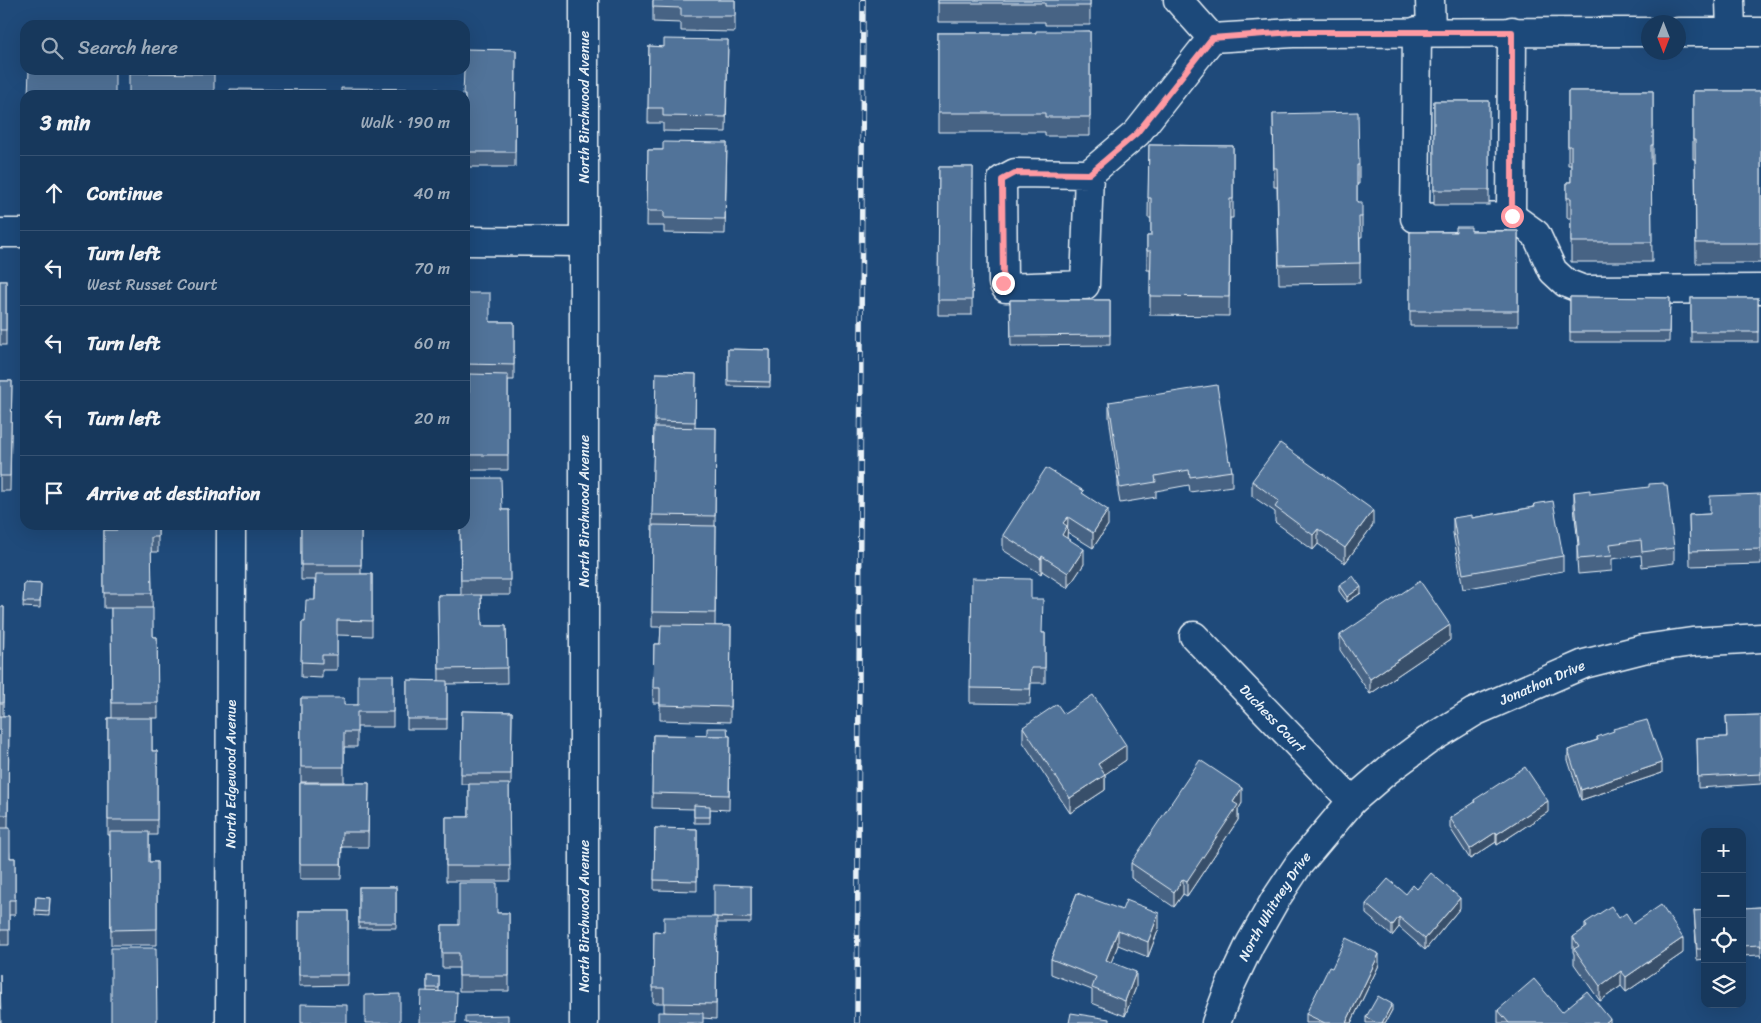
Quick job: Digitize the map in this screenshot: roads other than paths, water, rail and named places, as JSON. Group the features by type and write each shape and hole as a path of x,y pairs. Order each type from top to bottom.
{"street":[{"name":"North Birchwood Avenue","path":"584,0 584,1023"},
{"path":"1178,0 1212,38"},
{"path":"1430,0 1424,32 1415,218 1512,216 1536,234 1553,271 1566,283 1584,290 1761,289"},
{"path":"1730,0 1731,32"},
{"path":"1089,174 1085,285 1006,288 1003,283 1002,180 1015,173 1089,174 1137,133 1212,38 1293,32 1641,32"},
{"path":"1512,32 1512,216"},
{"path":"1686,32 1761,32"},
{"path":"0,233 20,233"},
{"path":"470,241 584,242"},
{"name":"North Edgewood Avenue","path":"230,1023 231,530"},
{"name":"Duchess Court","path":"1194,636 1352,801"},
{"name":"Jonathon Drive","path":"1352,801 1388,770 1419,747 1474,712 1584,664 1652,648 1692,642 1761,638"},
{"name":"North Whitney Drive","path":"1216,1023 1230,986 1250,944 1275,900 1299,864 1352,801"}],"railway":[{"path":"857,1023 863,0"}]}
